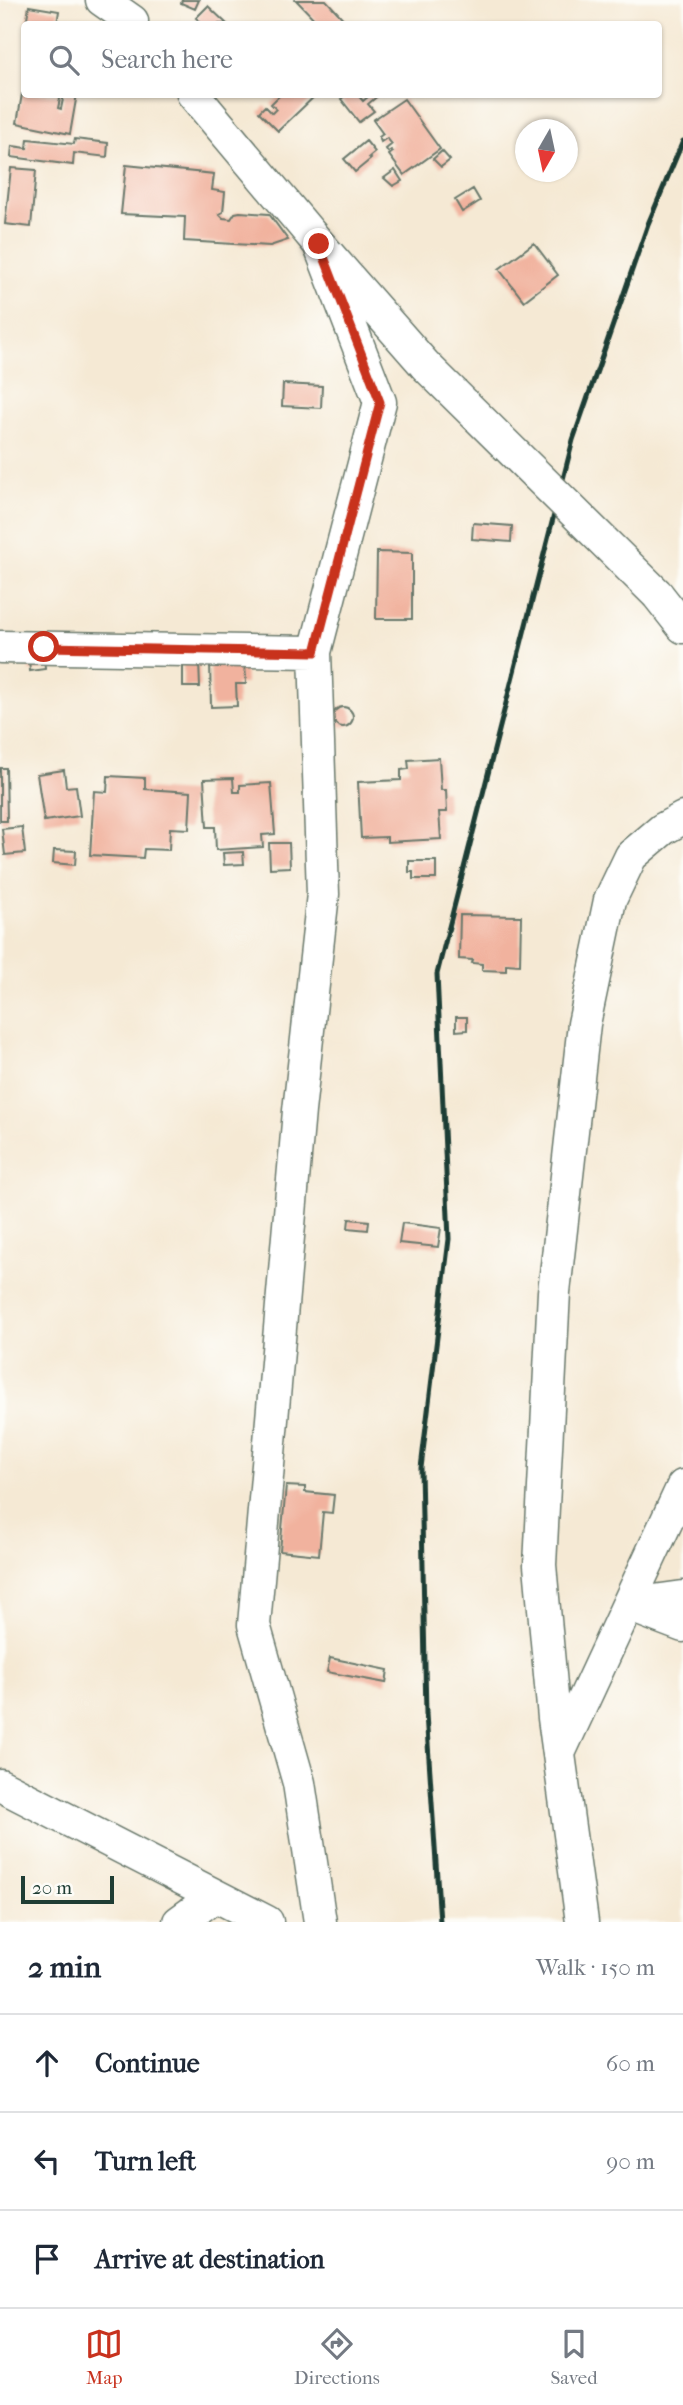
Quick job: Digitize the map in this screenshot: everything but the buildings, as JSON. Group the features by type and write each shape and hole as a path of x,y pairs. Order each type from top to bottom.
{"street":[{"path":"102,0 136,15"},
{"path":"197,98 319,244 426,366 657,594 683,627"},
{"path":"319,244 380,402 315,652 323,894 299,1111 254,1625 299,1783 320,1922"},
{"path":"0,647 315,652"},
{"path":"582,1922 559,1753 540,1565 554,1292 584,1024 610,900 631,856 663,829 683,818"},
{"path":"559,1753 683,1486"},
{"path":"628,1605 683,1597"},
{"path":"628,1605 683,1626"},
{"path":"0,1785 267,1922"},
{"path":"180,1922 215,1896"}],"railway":[{"path":"440,1922 426,1714 421,1468 449,1239 437,974 573,440 648,224 683,141"}],"route":[{"path":"44,647 315,652 380,402 319,244"}]}
